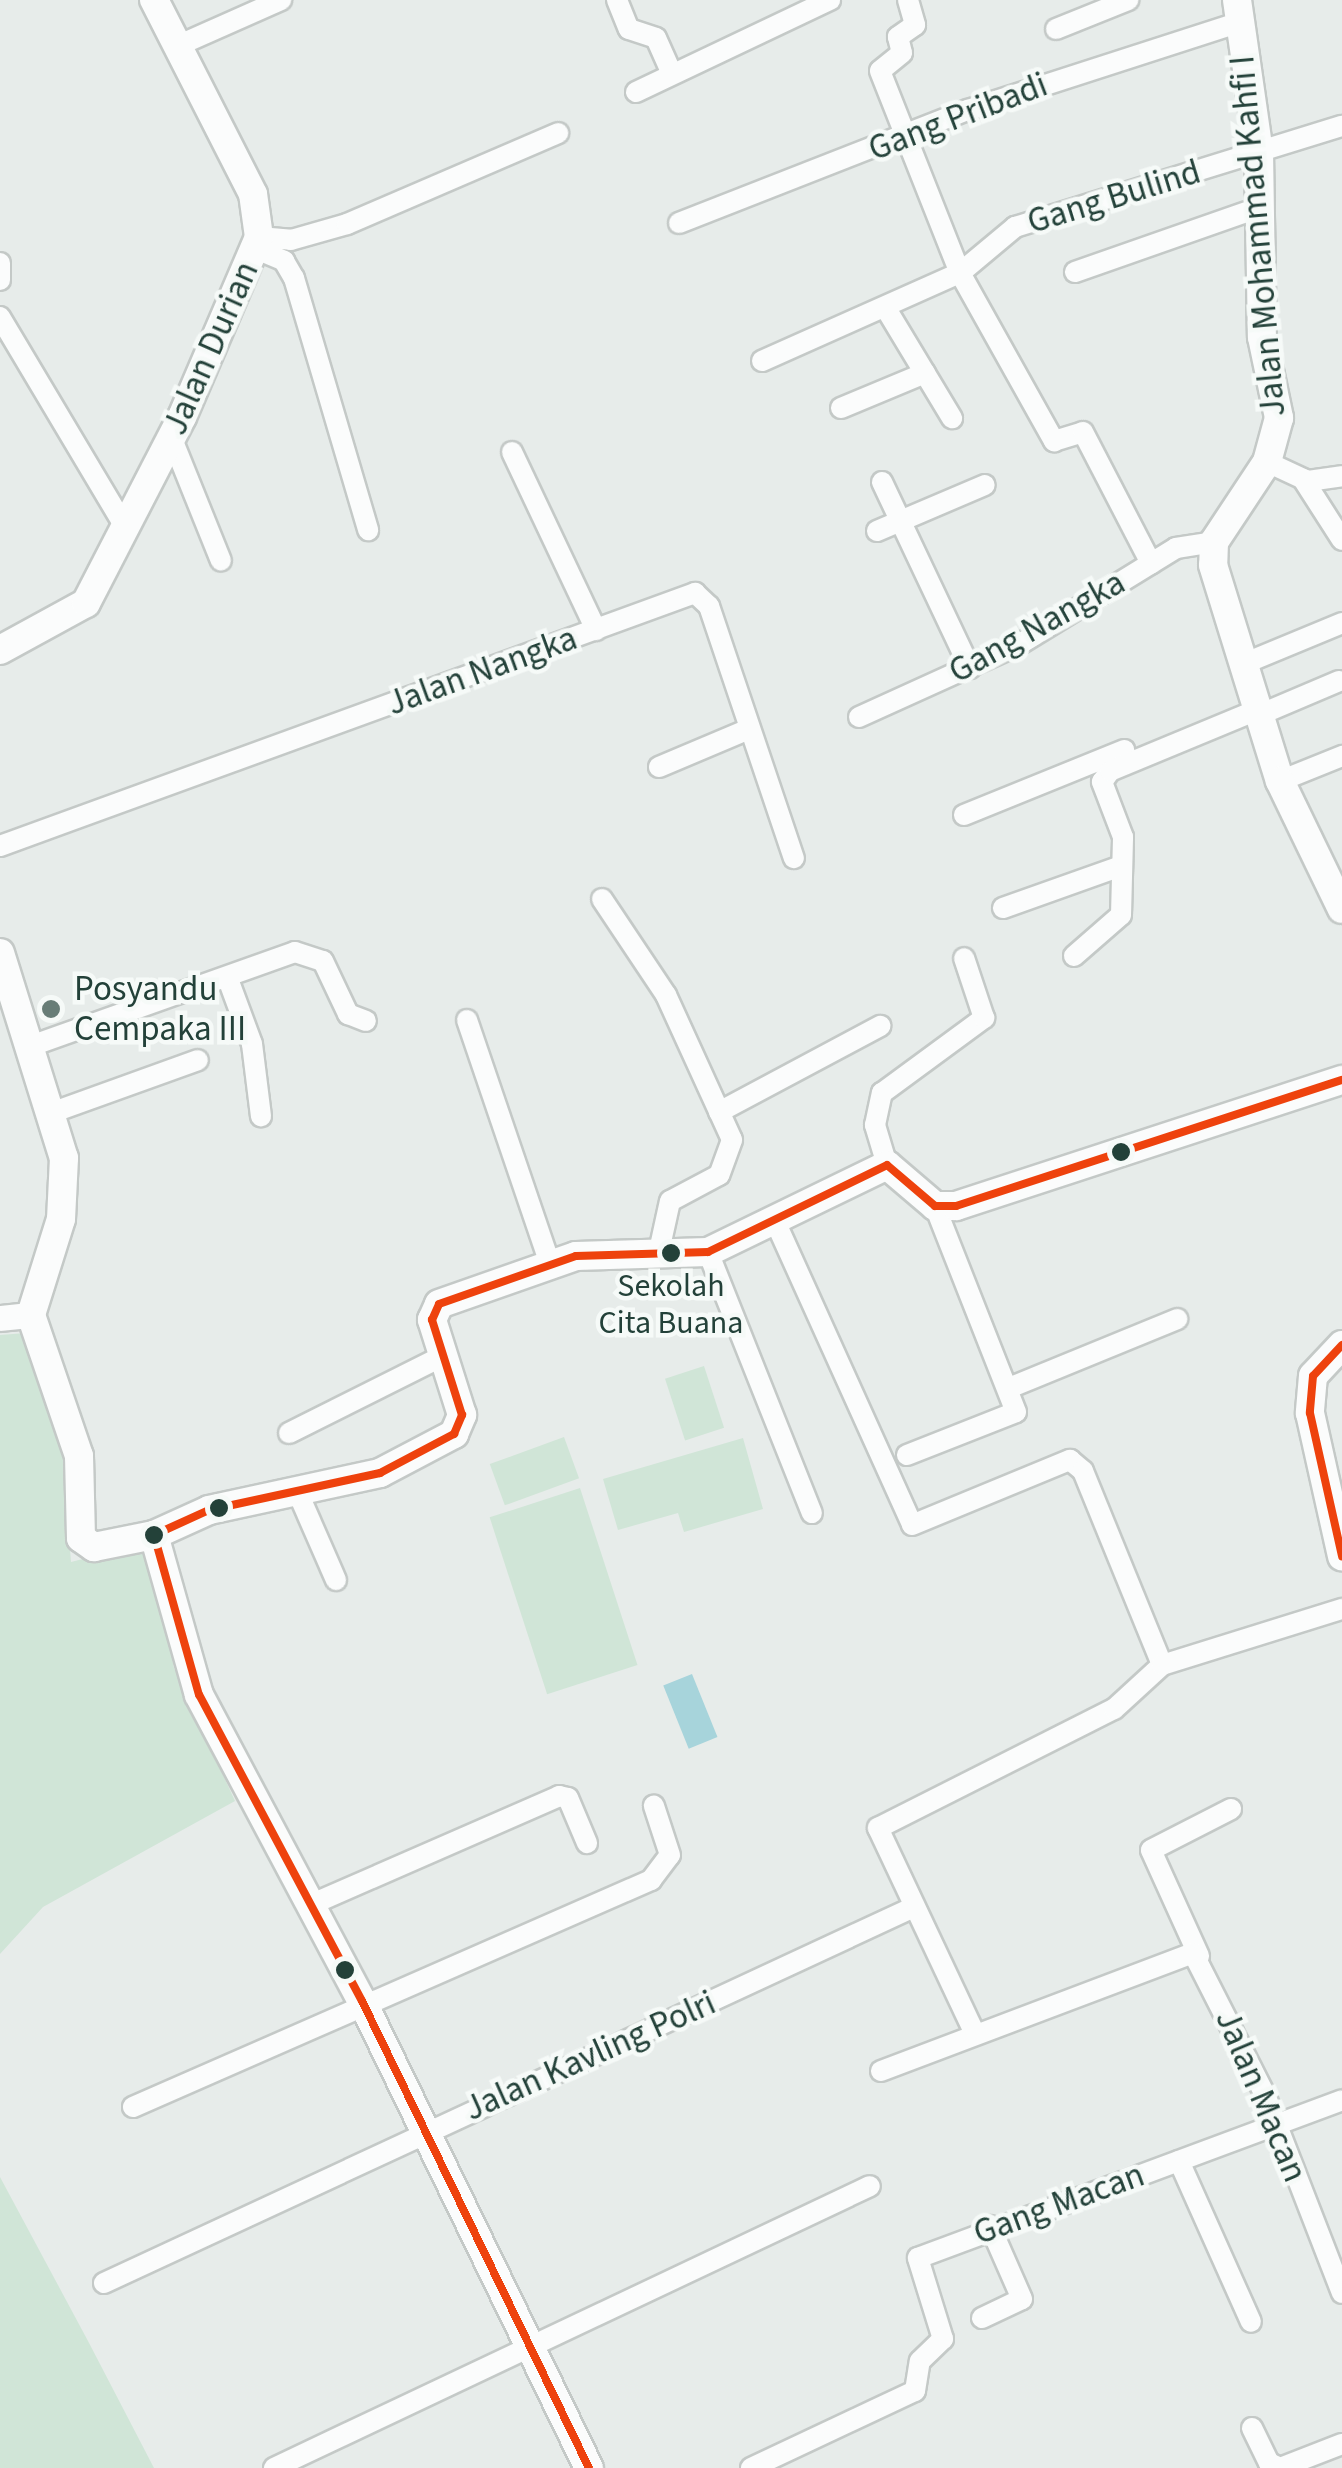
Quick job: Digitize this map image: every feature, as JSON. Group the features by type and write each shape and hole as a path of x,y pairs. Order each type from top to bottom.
{"main road":[{"name":"Jalan Durian","path":"1,647 76,615 127,530 172,439 257,242 253,194 154,0"},
{"name":"Jalan Mohammad Kahfi I","path":"1214,542 1266,462 1278,418 1262,337 1259,152 1238,11"},
{"path":"1214,542 1212,566 1248,662 1257,708 1280,781 1342,909"},
{"path":"0,953 51,1114 66,1185 30,1315 78,1456 82,1538 94,1546 154,1534 209,1510 298,1493 397,1466 454,1434 462,1415 432,1320 438,1304 550,1264 659,1250 708,1252 886,1165 936,1206 1199,1133 1342,1080"},
{"path":"1342,1345 1313,1376 1310,1413 1336,1509 1342,1556"},
{"path":"154,1534 200,1695 362,2001 590,2468"}],"street":[{"path":"177,46 281,0"},
{"path":"617,0 629,30 656,38 672,74"},
{"path":"636,92 830,0"},
{"path":"908,0 915,25 898,37 902,53 880,70 902,138 960,273 1053,440 1083,432 1151,563"},
{"path":"1056,29 1128,0"},
{"name":"Gang Pribadi","path":"680,222 1238,11"},
{"name":"Gang Bulind","path":"762,362 960,273 1014,227 1342,126"},
{"path":"257,242 291,240 346,224 558,133"},
{"path":"1076,272 1258,208"},
{"path":"257,242 284,261 294,278 368,530"},
{"path":"0,264 0,280"},
{"path":"885,307 952,418"},
{"path":"2,325 127,530"},
{"path":"842,408 924,373"},
{"path":"172,439 221,561"},
{"path":"512,452 596,630"},
{"path":"1266,462 1303,479 1342,476"},
{"path":"1303,479 1342,540"},
{"path":"882,482 904,520 970,668"},
{"path":"877,532 986,485"},
{"name":"Gang Nangka","path":"859,717 970,668 1151,563 1214,542"},
{"name":"Jalan Nangka","path":"0,846 596,630 682,594 705,599 794,858"},
{"path":"1248,662 1342,623"},
{"path":"964,815 1339,681"},
{"path":"1074,956 1121,915 1118,866 1124,837 1102,782 1110,771 1257,708"},
{"path":"660,766 748,730"},
{"path":"1280,781 1342,756"},
{"path":"1002,908 1118,866"},
{"path":"602,898 666,995 719,1112 734,1156 719,1174 670,1201 659,1250"},
{"path":"28,1047 312,951 348,1014 366,1022"},
{"path":"886,1165 875,1126 882,1093 984,1018 964,958"},
{"path":"228,978 252,1044 261,1116"},
{"path":"467,1020 550,1264"},
{"path":"719,1112 880,1026"},
{"path":"51,1114 198,1060"},
{"path":"907,1455 1016,1412 1010,1388 936,1206"},
{"path":"776,1222 912,1525 1070,1460 1083,1471 1162,1665"},
{"path":"708,1252 812,1513"},
{"path":"0,1318 30,1315"},
{"path":"1010,1388 1177,1319"},
{"path":"289,1434 443,1356"},
{"path":"298,1493 336,1580"},
{"path":"975,2034 878,1828 1114,1708 1162,1665 1342,1609"},
{"path":"310,1905 559,1796 587,1843"},
{"path":"133,2108 362,2001 651,1880 670,1854 654,1806"},
{"name":"Jalan Macan","path":"1231,1809 1151,1850 1276,2123 1342,2293"},
{"name":"Jalan Kavling Polri","path":"104,2284 426,2130 914,1907"},
{"path":"881,2071 1186,1953 1199,1956"},
{"name":"Gang Macan","path":"751,2468 914,2391 920,2362 943,2340 918,2258 990,2226 1342,2100"},
{"path":"1179,2160 1251,2322"},
{"path":"274,2468 527,2341 870,2186"},
{"path":"982,2318 1022,2299 990,2226"},
{"path":"1252,2428 1269,2464 1280,2468 1342,2444"}],"green space":[{"path":"26,1333 61,1434 71,1562 149,1542 174,1668 235,1801 43,1907 0,1954 0,1335"},
{"path":"704,1366 724,1428 685,1440 665,1379"},
{"path":"564,1437 579,1478 505,1505 490,1464"},
{"path":"743,1438 763,1509 684,1532 678,1513 618,1530 603,1479"},
{"path":"580,1488 637,1665 547,1694 490,1517"},
{"path":"0,2177 88,2341 154,2468 0,2468"}],"water":[{"path":"692,1674 717,1737 689,1749 663,1686"}],"transit line":[{"path":"589,2468 362,2001 199,1695 154,1535 209,1510 380,1473 454,1434 462,1415 432,1320 439,1304 576,1256 708,1252 887,1165 935,1206 956,1206 1342,1080"},
{"path":"1342,1345 1313,1376 1310,1413 1342,1556"}],"place":[{"name":"Posyandu Cempaka III","path":"51,1009"},
{"name":"Sekolah Cita Buana","path":"671,1253"}]}
